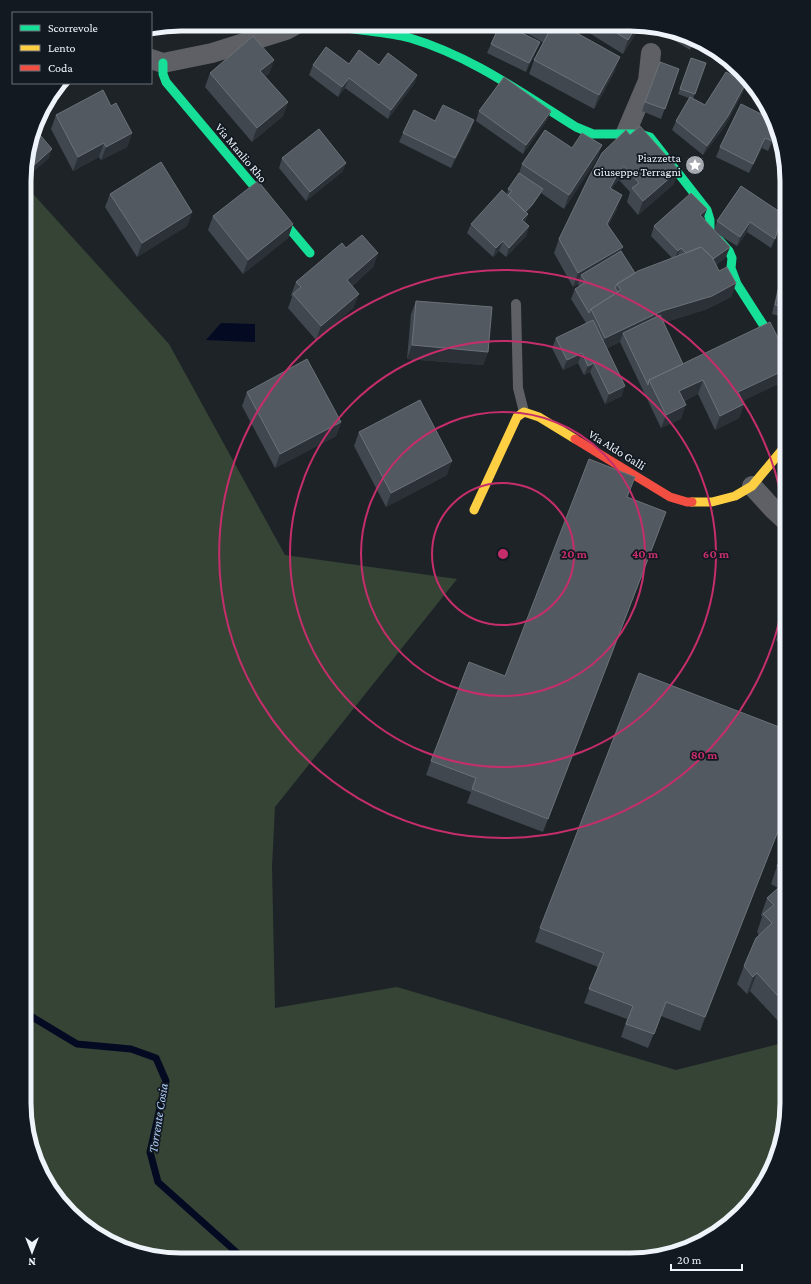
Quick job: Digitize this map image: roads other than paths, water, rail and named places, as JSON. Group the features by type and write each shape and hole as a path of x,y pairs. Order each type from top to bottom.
{"street":[{"path":"157,61 212,53 283,31"},
{"path":"366,31 409,38 447,51 470,62 576,127 593,134 640,134 650,138 707,210 710,220 710,230 729,251 732,258 731,268 737,284 780,351"},
{"path":"625,135 648,81 651,53"},
{"name":"Via Manlio Rho","path":"157,61 166,82 310,253"},
{"path":"474,510 517,417 524,412"},
{"name":"Via Aldo Galli","path":"524,412 539,417 670,497 687,502 712,502 735,496 752,486 780,452"},
{"path":"752,486 780,516"}],"lane":[{"path":"516,304 518,388 524,412"}],"water":[{"path":"221,323 255,324 255,342 206,340"}],"waterway":[{"name":"Torrente Cosia","path":"31,1016 77,1044 131,1049 156,1058 166,1081 150,1152 158,1182 237,1253"}],"place":[{"name":"Piazzetta Giuseppe Terragni","path":"695,165"}]}
